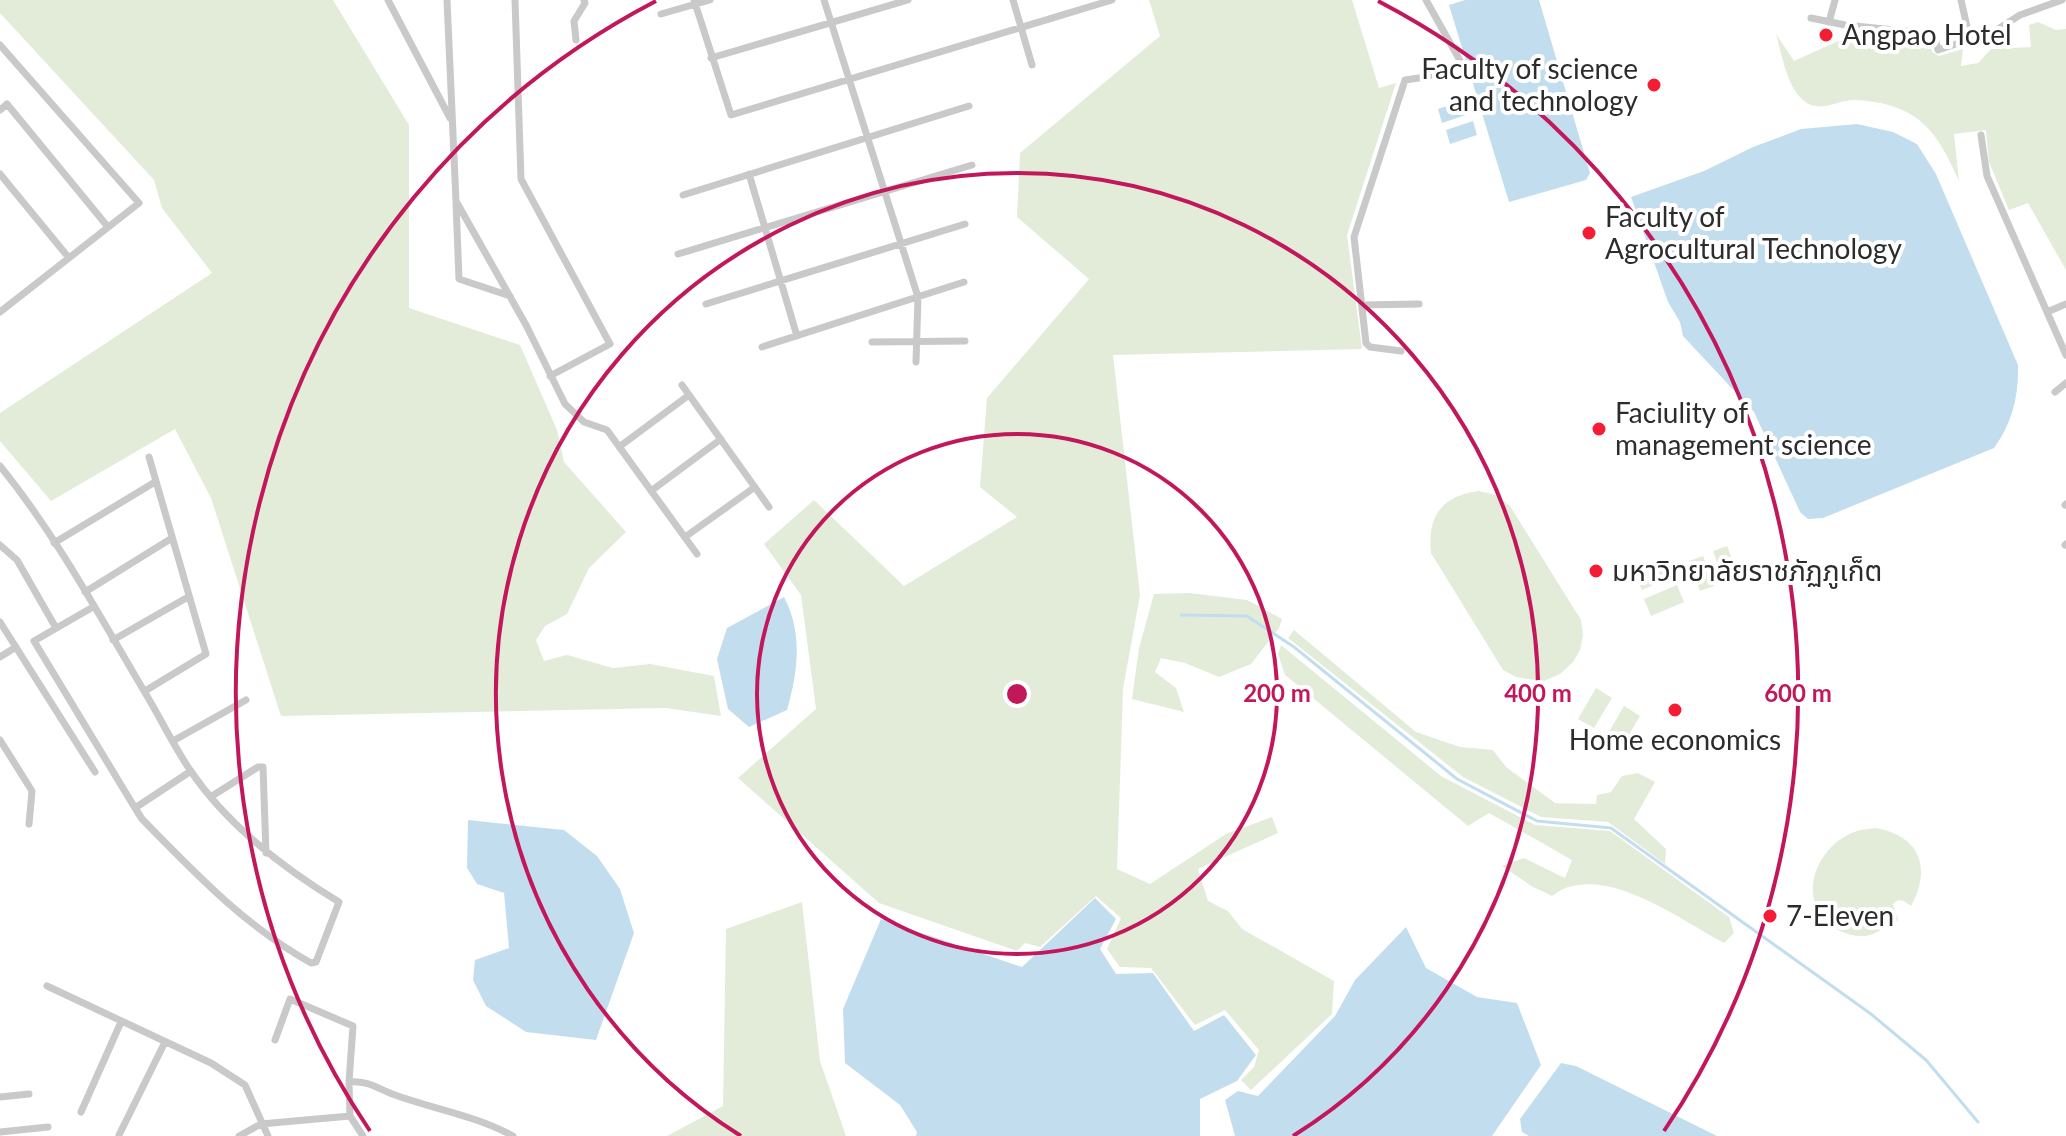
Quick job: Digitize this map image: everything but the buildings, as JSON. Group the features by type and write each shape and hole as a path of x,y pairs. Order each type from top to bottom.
{"street":[{"path":"388,0 452,122"},
{"path":"447,0 459,279 510,296"},
{"path":"515,0 521,179 610,344 550,376"},
{"path":"576,40 574,21 584,0"},
{"path":"661,14 710,0"},
{"path":"824,0 918,297 916,362"},
{"path":"711,58 908,0"},
{"path":"1013,0 1032,65"},
{"path":"695,2 731,115 1021,28 1082,4 1112,0"},
{"path":"1401,351 1368,347 1354,237 1405,80 1426,77 1462,64 1426,0"},
{"path":"1829,22 1835,0"},
{"path":"1961,0 1970,40"},
{"path":"1811,18 1934,34 1938,50 1995,31 2020,15 2062,0"},
{"path":"0,45 139,203 0,312"},
{"path":"0,110 7,104 108,227"},
{"path":"683,195 969,106"},
{"path":"1981,135 1987,176 2066,355"},
{"path":"678,254 972,165"},
{"path":"0,174 69,258"},
{"path":"749,174 797,336"},
{"path":"456,201 510,296 565,404 584,422 607,430 697,554"},
{"path":"706,304 965,224"},
{"path":"762,347 964,282"},
{"path":"1362,305 1419,304"},
{"path":"2047,312 2066,304"},
{"path":"872,342 965,341"},
{"path":"2055,392 2066,383"},
{"path":"682,385 769,507"},
{"path":"619,447 689,395"},
{"path":"651,491 721,439"},
{"path":"145,691 206,654 149,457"},
{"path":"0,466 30,503 145,691 191,771 266,853 297,877 339,902 316,962 311,963 283,947 223,901 142,819 135,808 34,641 93,607"},
{"path":"54,543 155,482"},
{"path":"685,537 755,487"},
{"path":"85,592 172,538"},
{"path":"0,545 17,560 56,628"},
{"path":"113,640 188,597"},
{"path":"0,622 95,772"},
{"path":"0,657 16,647"},
{"path":"173,741 246,700"},
{"path":"0,740 32,791 29,824"},
{"path":"212,796 258,767 263,767 266,853"},
{"path":"135,808 191,771"},
{"path":"47,986 211,1063 245,1085 268,1136"},
{"path":"275,1040 290,999 353,1026 350,1116 362,1134 374,1136"},
{"path":"81,1112 121,1022"},
{"path":"119,1135 165,1042"},
{"path":"349,1082 362,1081 393,1095 451,1112 513,1136"},
{"path":"0,1097 29,1094"},
{"path":"239,1136 261,1124 350,1116"},
{"path":"0,1132 48,1127"}],"green space":[{"path":"0,0 333,0 409,125 409,308 520,345 557,430 564,462 626,532 589,568 567,614 545,626 536,640 544,661 567,655 613,668 650,664 714,676 721,716 666,708 281,716 211,498 175,429 51,501 0,441 0,413 212,273 162,208 154,180 0,13"},
{"path":"1149,0 1352,0 1379,88 1396,83 1347,235 1362,349 1113,355 1140,595 1123,689 1117,869 1150,884 1226,834 1272,817 1278,833 1198,869 1208,901 1228,911 1242,929 1334,981 1332,1014 1251,1090 1241,1080 1254,1067 1259,1050 1225,1010 1195,1025 1151,968 1120,967 1107,949 1121,918 1096,896 1040,947 1025,943 1017,951 879,903 738,778 816,709 801,595 764,544 814,500 904,586 1017,517 980,487 987,398 1089,279 1017,217 1020,153 1160,36"},
{"path":"2038,22 2056,30 2066,29 2066,270 2028,203 2009,210 1989,162 1986,130 1954,134 1959,181 1942,146 1921,122 1908,113 1875,102 1854,100 1816,106 1803,100 1791,84 1776,34 1794,61 1858,32 1930,36 1932,52 1939,56 1963,49 1961,66 1978,63 1991,49 2031,47 2029,25"},
{"path":"1479,491 1496,495 1510,506 1581,620 1583,635 1573,662 1560,674 1544,681 1516,677 1503,670 1431,553 1431,529 1439,510 1455,498"},
{"path":"1727,546 1738,576 1724,581 1713,551"},
{"path":"1703,556 1714,586 1700,591 1689,561"},
{"path":"1668,558 1674,576 1642,590 1634,573"},
{"path":"1677,585 1684,602 1651,616 1644,599"},
{"path":"1189,593 1247,600 1282,619 1279,628 1251,664 1219,677 1185,663 1161,658 1155,672 1176,688 1184,712 1132,699 1139,648 1154,594"},
{"path":"1294,630 1416,732 1460,747 1493,750 1506,767 1555,803 1596,804 1597,795 1611,792 1622,776 1638,773 1655,782 1634,819 1666,849 1665,864 1608,822 1541,817 1463,777 1288,638"},
{"path":"1281,645 1441,776 1535,825 1610,831 1729,917 1734,933 1724,943 1650,902 1608,886 1588,884 1569,887 1552,896 1533,887 1502,866 1524,858 1565,878 1572,860 1489,813 1468,826 1285,675 1278,654"},
{"path":"1596,688 1612,698 1594,728 1578,719"},
{"path":"1624,706 1640,716 1622,747 1606,737"},
{"path":"1876,828 1903,838 1912,846 1921,867 1921,879 1911,906 1898,900 1893,904 1898,920 1874,934 1855,936 1840,931 1825,920 1816,907 1814,877 1829,849 1842,838 1857,831"},
{"path":"802,902 820,1061 846,1136 667,1136 723,1106 726,929"}],"water":[{"path":"1465,0 1539,0 1590,173 1586,180 1509,202 1449,5"},
{"path":"1464,100 1469,114 1442,123 1438,109"},
{"path":"1473,121 1477,135 1450,144 1446,130"},
{"path":"1857,124 1893,132 1917,144 1936,174 2018,365 2017,387 2010,419 1994,448 1823,518 1808,519 1800,512 1754,412 1683,336 1631,197 1704,171 1753,147 1801,129"},
{"path":"784,597 794,624 797,653 787,710 749,727 728,709 717,659 727,628"},
{"path":"468,820 564,830 597,856 620,889 634,933 596,1040 526,1032 486,1006 473,980 475,960 509,948 504,893 477,884 467,868"},
{"path":"1095,898 1116,919 1100,949 1116,974 1153,973 1194,1031 1224,1015 1256,1055 1237,1081 1200,1099 1200,1136 916,1136 917,1132 900,1105 845,1063 843,1009 881,919 1022,967"},
{"path":"1406,927 1426,968 1477,997 1517,1003 1541,1065 1492,1136 1235,1136 1225,1100 1238,1091 1258,1096 1335,1016 1355,980"},
{"path":"1561,1063 1576,1066 1717,1136 1529,1136 1522,1132 1520,1119"}],"waterway":[{"path":"1181,615 1247,616 1294,647 1457,779 1537,821 1611,828 1871,1014 1926,1060 1978,1122"}],"place":[{"name":"Angpao Hotel","path":"1826,35"},
{"name":"Faculty of science and technology","path":"1654,85"},
{"name":"Faculty of Agrocultural Technology","path":"1589,233"},
{"name":"Faciulity of management science","path":"1599,429"},
{"name":"มหาวิทยาลัยราชภัฏภูเก็ต","path":"1596,571"},
{"name":"Home economics","path":"1675,710"},
{"name":"7-Eleven","path":"1770,916"}]}
